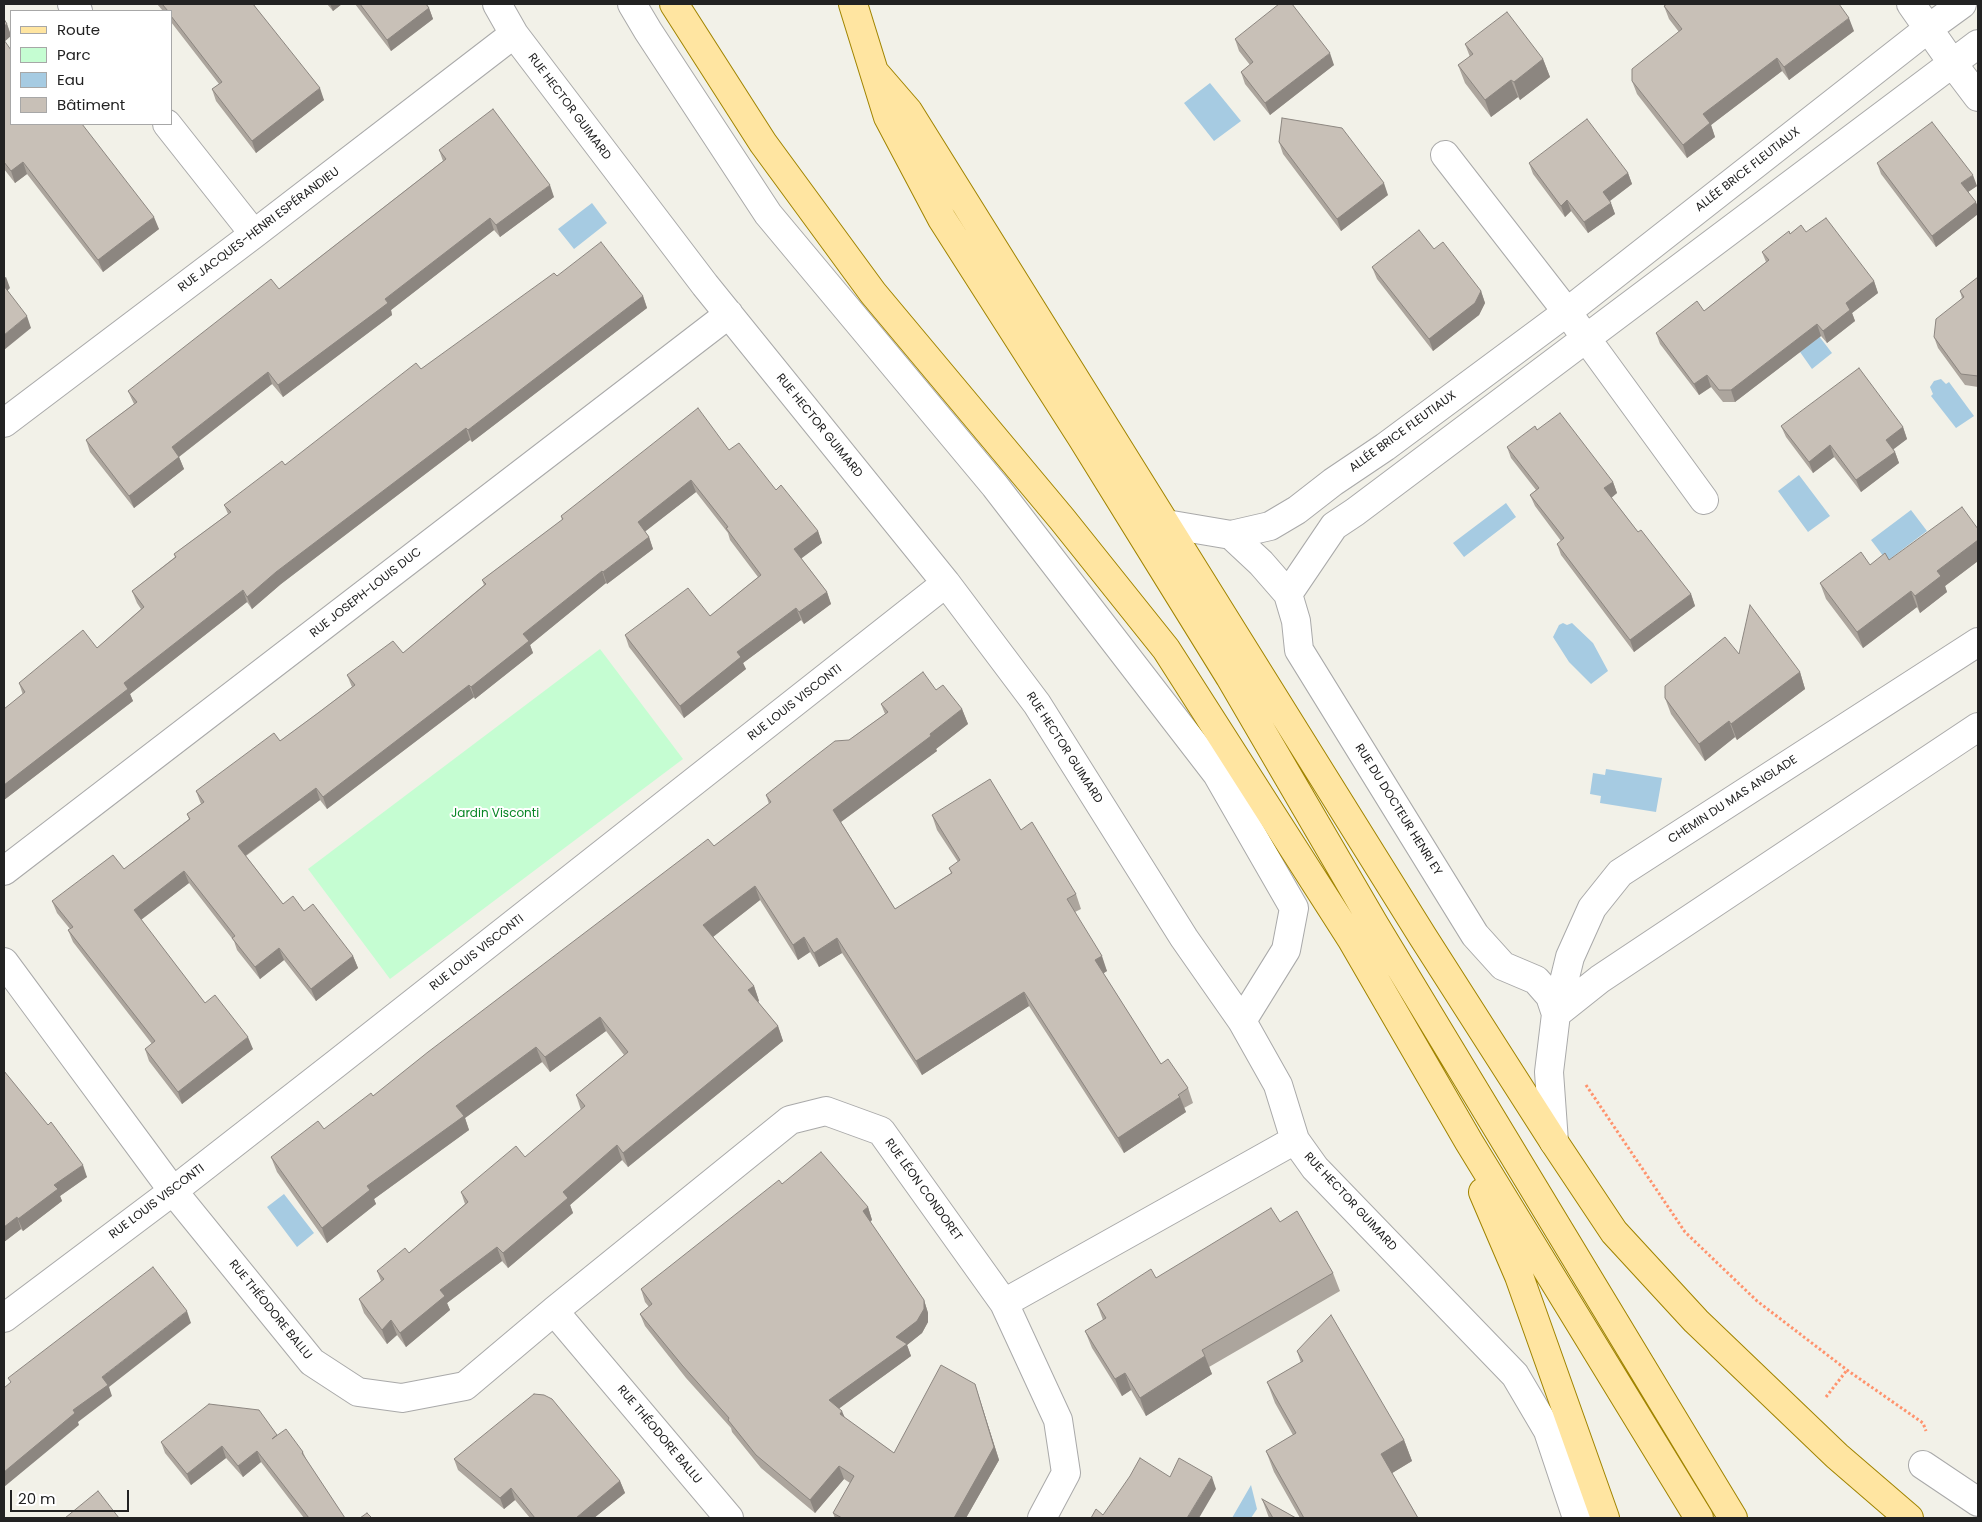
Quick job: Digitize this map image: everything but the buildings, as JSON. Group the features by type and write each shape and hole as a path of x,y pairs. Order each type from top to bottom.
{"main road":[{"path":"674,4 763,143 873,293 1062,518 1166,649 1352,940 1469,1142 1699,1518"},
{"path":"853,4 888,117 942,220 1082,438 1230,677 1380,933 1733,1518"},
{"path":"876,74 908,110 1423,937 1614,1232 1696,1321 1838,1456 1910,1518"},
{"path":"1469,1142 1478,1181 1519,1276 1605,1518"}],"street":[{"name":"RUE HECTOR GUIMARD","path":"497,4 514,34 729,314 946,583 1037,704 1184,938 1242,1021 1278,1085 1295,1140 1315,1168 1515,1375 1548,1431 1577,1518"},
{"path":"632,4 768,214 995,486 1218,774 1294,908 1286,950 1242,1021"},
{"path":"1911,4 1978,97"},
{"name":"ALLÉE BRICE FLEUTIAUX","path":"1231,535 1270,526 1297,510 1333,482 1385,448 1566,312 1962,4"},
{"name":"RUE JACQUES-HENRI ESPÉRANDIEU","path":"4,423 514,34"},
{"path":"1288,594 1334,526 1978,44"},
{"path":"168,125 254,234"},
{"path":"1445,155 1566,312 1704,500"},
{"name":"RUE JOSEPH-LOUIS DUC","path":"4,871 729,314"},
{"path":"1166,524 1231,535"},
{"name":"RUE DU DOCTEUR HENRI EY","path":"1231,535 1261,563 1288,594 1296,621 1299,650 1475,934 1502,966 1536,980 1550,996 1556,1014"},
{"name":"RUE LOUIS VISCONTI","path":"4,1318 173,1191 946,583"},
{"name":"CHEMIN DU MAS ANGLADE","path":"1556,1014 1570,957 1592,908 1620,873 1978,642"},
{"path":"1554,1142 1549,1072 1556,1014 1600,979 1978,727"},
{"name":"RUE THÉODORE BALLU","path":"4,962 173,1191 312,1362 358,1392 402,1398 465,1386 554,1311 730,1518"},
{"name":"RUE LÉON CONDORET","path":"554,1311 790,1120 826,1111 881,1131 1004,1303"},
{"path":"1042,1518 1066,1473 1058,1420 1004,1303 1295,1140"},
{"path":"1923,1465 1978,1502"}],"path":[{"path":"1584,1082 1685,1232 1757,1301 1847,1370 1923,1423 1928,1438 1928,1451 1923,1465"}],"green space":[{"name":"Jardin Visconti","path":"600,649 683,759 390,979 308,869"}],"water":[{"path":"1210,83 1241,121 1214,141 1184,103"},
{"path":"592,203 607,223 574,249 558,229"},
{"path":"1802,314 1832,353 1812,369 1781,325"},
{"path":"1941,379 1946,384 1949,382 1974,416 1956,428 1931,396 1933,394 1930,387 1934,381"},
{"path":"1799,475 1830,516 1808,532 1778,491"},
{"path":"1506,503 1516,517 1464,557 1453,543"},
{"path":"1911,510 1927,531 1887,561 1871,540"},
{"path":"1563,623 1567,625 1572,623 1593,643 1608,671 1591,684 1569,662 1553,637 1559,625"},
{"path":"1606,769 1662,778 1656,812 1600,803 1601,796 1590,794 1593,773 1605,775"},
{"path":"284,1194 314,1233 297,1247 267,1207"},
{"path":"1251,1485 1257,1509 1251,1518 1232,1518"}]}
